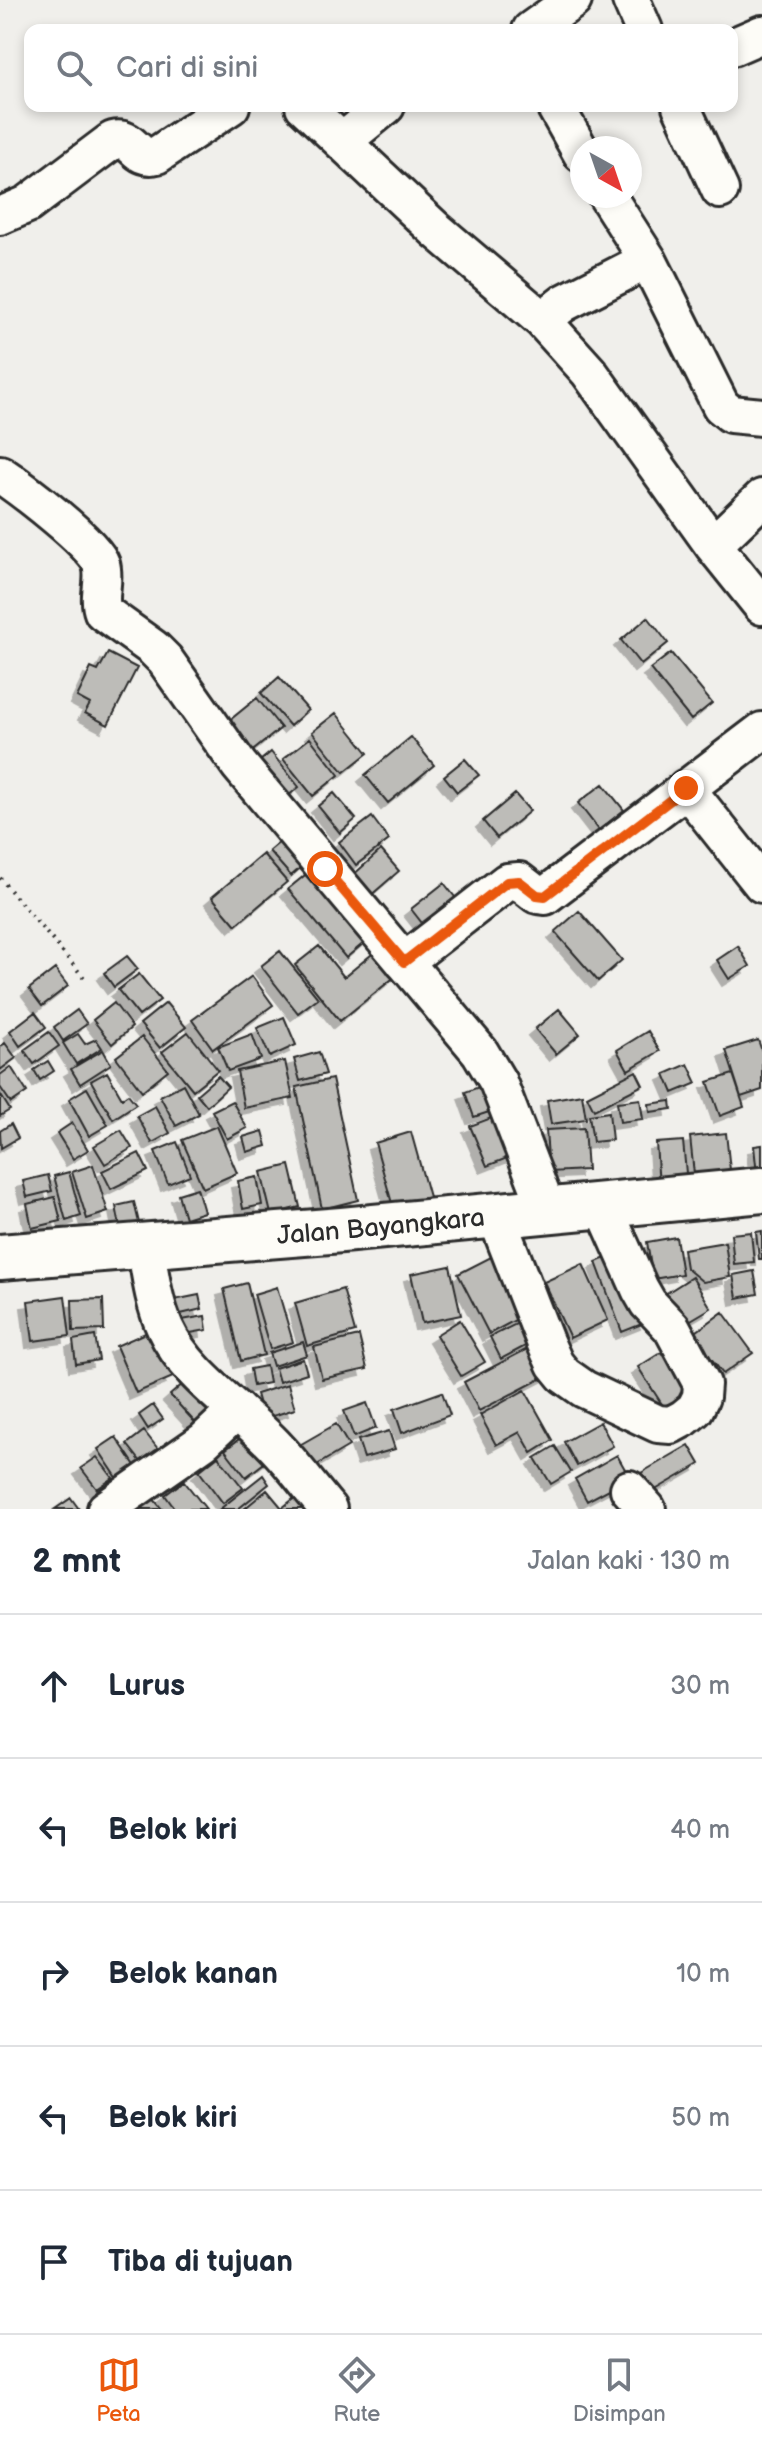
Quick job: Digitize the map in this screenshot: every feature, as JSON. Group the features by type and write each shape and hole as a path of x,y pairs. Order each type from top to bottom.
{"highway":[{"name":"Jalan Bayangkara","path":"0,1257 548,1212 762,1190"}],"street":[{"path":"539,24 573,0"},
{"path":"631,0 641,24"},
{"path":"738,44 762,34"},
{"path":"0,216 28,204 113,140 121,138 147,157 157,155 222,112"},
{"path":"311,112 435,229 542,320 589,372 713,545 762,606"},
{"path":"343,141 379,112"},
{"path":"558,112 572,136"},
{"path":"684,112 720,190"},
{"path":"615,208 648,260 721,406 731,414 762,417"},
{"path":"542,320 564,303 648,260"},
{"path":"0,474 95,551 104,581 103,612 165,660 239,765 480,1052 498,1082 548,1212"},
{"path":"713,545 762,498"},
{"path":"404,962 507,882 519,881 537,895 545,896 762,731"},
{"path":"686,788 762,884"},
{"path":"496,1216 546,1344 564,1375 619,1407 658,1424 671,1425 695,1409 701,1397 702,1384 672,1328 648,1303 640,1289 603,1206"},
{"path":"145,1244 155,1300 176,1348 278,1449 328,1509"},
{"path":"106,1509 204,1441 237,1410"}],"path":[{"path":"0,878 86,980"}],"building":[{"path":"648,617 668,643 641,665 621,640"},
{"path":"108,653 137,668 108,725 85,713 90,704 77,697 91,668 98,671"},
{"path":"671,653 712,703 691,720 650,669"},
{"path":"279,677 308,710 290,726 261,693"},
{"path":"257,698 281,728 249,754 225,724"},
{"path":"336,713 368,753 344,772 312,732"},
{"path":"411,737 434,765 388,803 365,775"},
{"path":"310,738 339,775 313,796 283,759"},
{"path":"271,752 299,787 277,805 249,770"},
{"path":"465,759 479,775 457,792 444,776"},
{"path":"603,784 624,810 599,830 578,803"},
{"path":"334,793 356,819 340,833 318,806"},
{"path":"515,794 530,811 497,838 483,821"},
{"path":"372,817 389,840 356,865 339,842"},
{"path":"287,836 308,861 291,876 269,851"},
{"path":"381,850 399,871 369,897 351,877"},
{"path":"263,854 287,882 236,925 212,897"},
{"path":"315,867 372,936 346,958 288,889"},
{"path":"444,883 462,906 429,932 411,909"},
{"path":"579,911 622,960 598,981 555,932"},
{"path":"319,946 344,977 382,946 402,971 340,1021 295,965"},
{"path":"738,946 750,966 729,979 717,960"},
{"path":"280,951 318,998 298,1013 261,966"},
{"path":"127,956 138,969 114,987 104,973"},
{"path":"55,969 68,986 42,1006 29,989"},
{"path":"139,974 160,1000 139,1016 118,990"},
{"path":"252,976 273,1005 213,1049 192,1020"},
{"path":"114,1003 132,1027 112,1044 93,1020"},
{"path":"166,1003 186,1027 160,1048 140,1024"},
{"path":"559,1009 580,1034 556,1054 535,1029"},
{"path":"77,1010 87,1024 63,1041 54,1027"},
{"path":"35,1012 46,1027 20,1046 10,1031"},
{"path":"284,1017 296,1045 270,1057 257,1028"},
{"path":"648,1031 660,1051 628,1070 617,1050"},
{"path":"49,1032 59,1046 34,1064 24,1050"},
{"path":"188,1032 218,1070 193,1090 162,1052"},
{"path":"78,1034 85,1044 96,1039 102,1048 76,1064 63,1043"},
{"path":"252,1034 261,1059 228,1071 218,1047"},
{"path":"142,1037 168,1070 142,1091 116,1057"},
{"path":"758,1040 762,1051 762,1090 741,1097 726,1050"},
{"path":"5,1043 16,1058 0,1070 0,1047"},
{"path":"103,1050 111,1064 80,1084 71,1069"},
{"path":"319,1052 326,1074 300,1081 294,1059"},
{"path":"48,1061 54,1071 40,1080 34,1070"},
{"path":"285,1061 293,1098 244,1108 237,1071"},
{"path":"688,1064 697,1083 673,1093 665,1074"},
{"path":"11,1067 27,1092 11,1103 0,1087 0,1075"},
{"path":"636,1071 643,1085 594,1110 587,1096"},
{"path":"107,1072 122,1098 128,1094 136,1104 113,1119 91,1081"},
{"path":"733,1074 744,1107 720,1116 708,1082"},
{"path":"218,1076 228,1087 207,1106 197,1094"},
{"path":"332,1079 358,1200 322,1209 296,1087"},
{"path":"490,1083 498,1109 474,1117 465,1092"},
{"path":"183,1084 199,1114 176,1126 160,1096"},
{"path":"87,1088 108,1125 89,1136 69,1099"},
{"path":"0,1094 10,1110 0,1116"},
{"path":"582,1094 586,1119 551,1124 547,1100"},
{"path":"640,1099 643,1119 620,1122 617,1102"},
{"path":"232,1101 247,1128 227,1139 212,1111"},
{"path":"671,1101 672,1109 650,1112 649,1104"},
{"path":"155,1106 170,1133 152,1143 137,1116"},
{"path":"609,1112 612,1140 593,1142 589,1115"},
{"path":"499,1115 515,1155 487,1166 470,1126"},
{"path":"72,1123 88,1150 73,1159 57,1133"},
{"path":"11,1124 18,1138 1,1148 0,1131"},
{"path":"217,1126 237,1173 203,1188 182,1140"},
{"path":"584,1128 587,1170 549,1172 546,1130"},
{"path":"121,1130 132,1148 105,1164 94,1146"},
{"path":"263,1131 267,1146 247,1152 243,1137"},
{"path":"411,1132 429,1197 393,1207 375,1143"},
{"path":"726,1133 730,1170 694,1174 690,1137"},
{"path":"683,1141 687,1184 659,1186 656,1143"},
{"path":"177,1142 190,1175 168,1184 155,1151"},
{"path":"762,1145 762,1175 757,1175 754,1146"},
{"path":"139,1153 148,1171 111,1189 102,1171"},
{"path":"93,1165 108,1212 87,1219 72,1172"},
{"path":"290,1165 300,1207 271,1214 261,1172"},
{"path":"69,1172 81,1216 66,1221 54,1176"},
{"path":"48,1175 52,1191 27,1197 23,1181"},
{"path":"257,1177 262,1205 243,1209 238,1181"},
{"path":"197,1188 204,1212 185,1218 178,1194"},
{"path":"55,1197 61,1221 32,1228 27,1204"},
{"path":"134,1202 140,1227 121,1232 116,1206"},
{"path":"762,1231 762,1259 759,1259 756,1232"},
{"path":"751,1232 754,1262 734,1264 731,1234"},
{"path":"676,1237 682,1274 653,1279 647,1242"},
{"path":"725,1242 730,1277 703,1282 686,1268 683,1249"},
{"path":"620,1252 647,1322 622,1332 596,1262"},
{"path":"491,1257 521,1317 489,1334 458,1274"},
{"path":"583,1264 608,1320 570,1338 544,1282"},
{"path":"450,1266 461,1315 422,1323 411,1274"},
{"path":"754,1271 758,1294 737,1298 733,1275"},
{"path":"692,1277 711,1308 684,1324 665,1294"},
{"path":"247,1283 264,1355 241,1361 224,1289"},
{"path":"277,1287 293,1342 270,1349 254,1294"},
{"path":"343,1289 355,1332 307,1346 295,1303"},
{"path":"199,1295 202,1309 172,1316 169,1301"},
{"path":"65,1296 70,1336 33,1341 28,1301"},
{"path":"103,1299 104,1330 73,1331 72,1300"},
{"path":"723,1312 753,1353 723,1374 693,1334"},
{"path":"205,1316 207,1330 179,1335 176,1321"},
{"path":"460,1320 485,1362 461,1376 436,1335"},
{"path":"522,1321 533,1342 501,1359 490,1337"},
{"path":"152,1330 173,1377 136,1393 116,1346"},
{"path":"95,1336 99,1360 76,1364 73,1340"},
{"path":"359,1336 367,1369 322,1379 314,1347"},
{"path":"303,1342 307,1355 273,1366 269,1353"},
{"path":"533,1346 548,1375 479,1411 464,1382"},
{"path":"670,1347 696,1390 665,1409 638,1367"},
{"path":"303,1359 307,1373 279,1382 275,1368"},
{"path":"266,1366 269,1383 253,1386 250,1369"},
{"path":"192,1376 223,1410 201,1429 170,1395"},
{"path":"288,1384 295,1409 263,1419 256,1394"},
{"path":"525,1390 553,1440 532,1453 520,1432 496,1445 480,1415"},
{"path":"442,1392 450,1415 402,1433 394,1409"},
{"path":"367,1403 376,1428 354,1437 344,1411"},
{"path":"153,1405 163,1419 148,1429 139,1415"},
{"path":"600,1422 613,1446 577,1466 564,1442"},
{"path":"336,1424 349,1446 310,1469 296,1447"},
{"path":"252,1429 273,1456 246,1477 225,1450"},
{"path":"144,1431 166,1459 149,1472 127,1444"},
{"path":"389,1431 395,1449 364,1458 358,1440"},
{"path":"116,1437 138,1470 120,1482 98,1449"},
{"path":"689,1445 700,1464 645,1496 634,1477"},
{"path":"555,1446 571,1472 551,1484 535,1458"},
{"path":"617,1455 630,1478 587,1501 575,1479"},
{"path":"218,1456 243,1488 223,1503 199,1471"},
{"path":"97,1457 113,1478 97,1489 81,1468"},
{"path":"263,1475 269,1484 238,1509 220,1509"},
{"path":"184,1481 206,1509 175,1509 165,1495"},
{"path":"267,1490 282,1508 297,1496 308,1509 244,1509"},
{"path":"152,1497 162,1509 138,1509"},
{"path":"71,1498 79,1509 55,1509"}],"route":[{"path":"325,869 404,962 507,882 519,881 537,895 545,896 686,788"}]}
